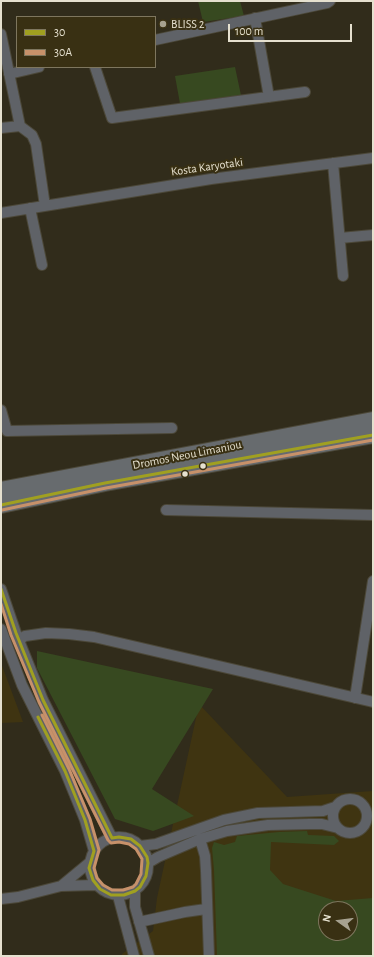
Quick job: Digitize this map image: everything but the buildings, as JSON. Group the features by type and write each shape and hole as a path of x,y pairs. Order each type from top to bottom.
{"main road":[{"name":"Dromos Neou Limaniou","path":"1,490 373,420"},
{"name":"Dromos Neou Limaniou","path":"1,505 105,483 373,435"}],"street":[{"path":"156,40 327,3 330,1"},
{"path":"255,18 269,97"},
{"path":"1,34 20,126 32,135 36,144 46,206"},
{"path":"9,74 35,68"},
{"path":"96,68 112,118 306,92"},
{"path":"1,128 20,126"},
{"name":"Kosta Karyotaki","path":"1,213 211,179 373,158"},
{"path":"333,163 343,276"},
{"path":"30,208 42,266"},
{"path":"340,238 373,235"},
{"path":"1,410 7,431 172,428"},
{"path":"166,510 373,515"},
{"path":"355,698 373,581"},
{"path":"1,589 18,640 43,700 112,838"},
{"path":"1,629 22,685 65,770 85,820 94,851"},
{"path":"18,640 25,636 46,633 94,637 373,702"},
{"path":"148,863 158,857 200,839 227,831 268,825 322,824 338,828 345,832 353,832 369,822 366,815 368,808 358,801 349,799 342,801 334,811 333,820 338,828"},
{"path":"140,846 156,844 224,820 258,813 322,811 336,807"},
{"path":"112,838 131,839 140,846 147,857 148,863 146,876 140,887 130,894 118,896 106,893 96,885 90,874 90,862 94,851 102,842 112,838"},
{"path":"200,839 205,856 208,956"},
{"path":"61,886 90,862"},
{"path":"1,899 18,897 61,886 96,885"},
{"path":"135,891 135,907 149,956"},
{"path":"118,896 134,956"},
{"path":"139,922 206,909"}],"shaded area":[{"path":"1,663 23,722 1,723"},
{"path":"199,704 287,797 373,791 373,956 122,956 122,954 153,931 157,898"}],"green space":[{"path":"198,1 240,1 244,16 203,22"},
{"path":"235,67 242,100 181,109 175,76"},
{"path":"37,651 213,689 152,789 194,816 153,831 115,819 37,668"},
{"path":"307,831 308,835 334,836 339,841 334,845 271,842 270,870 283,884 336,901 373,898 373,956 217,956 212,848 214,842 224,845 235,842 237,836"}],"transit line":[{"name":"30","path":"1,505 105,483 373,435"},
{"name":"30A","path":"2,510 106,488 373,440"},
{"name":"30","path":"1,589 16,633 43,700 112,838 119,837 131,839 140,846 147,857 148,863 146,876 140,887 135,891 124,895 111,895 100,889 93,880 89,868 94,851 85,820 65,771 38,717"},
{"name":"30A","path":"1,604 11,635 39,702 108,840 111,843 119,842 129,844 136,849 142,859 141,874 133,887 123,890 112,890 103,885 97,878 94,868 99,850 90,819 69,769 42,715"}],"place":[{"name":"BLISS 2","path":"163,24"}]}
